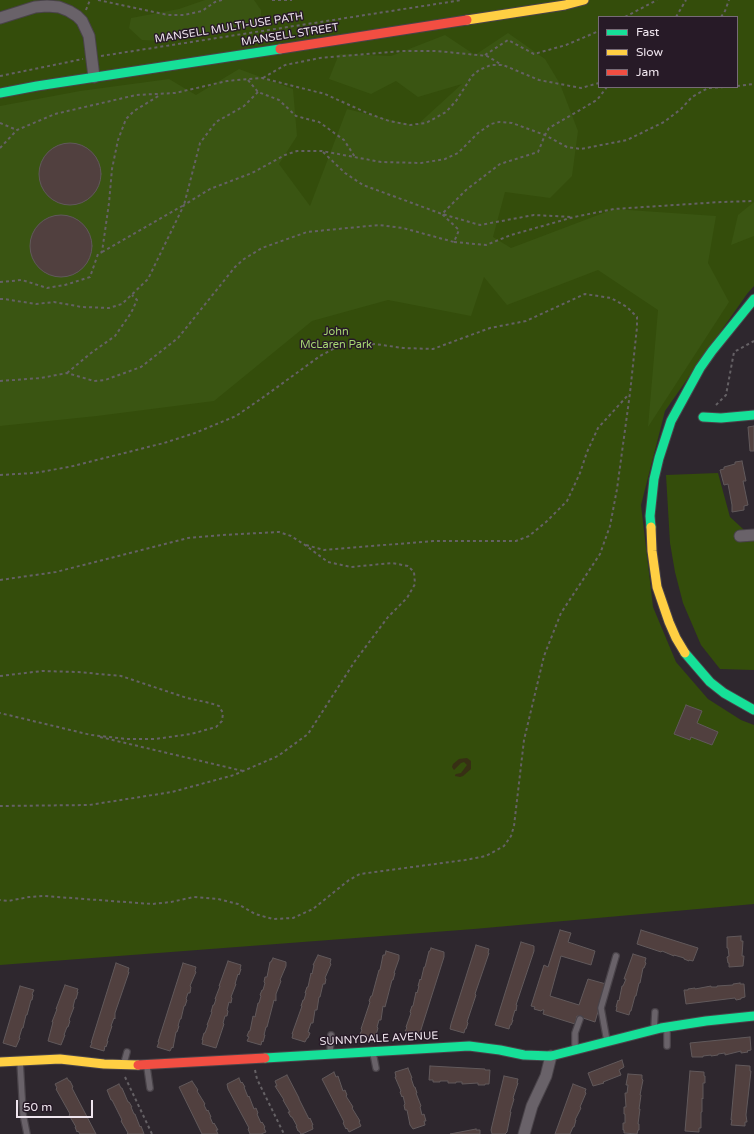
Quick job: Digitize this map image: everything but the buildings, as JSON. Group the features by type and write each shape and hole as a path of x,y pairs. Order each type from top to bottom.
{"street":[{"name":"MANSELL STREET","path":"0,93 94,77 565,5 584,0"},
{"path":"0,18 35,7 47,6 59,7 77,16 82,21 89,36 94,77"},
{"path":"754,299 700,368 671,421 654,479 650,516 652,551 657,587 676,638 690,659 710,682 724,693 754,710"},
{"path":"703,417 721,418 754,415"},
{"path":"740,536 754,535"},
{"name":"SUNNYDALE AVENUE","path":"0,1062 60,1059 123,1066 469,1046 524,1055 551,1056 576,1051 607,1041 667,1027 754,1016"},
{"path":"524,1134 532,1106 546,1076 551,1056"}],"lane":[{"path":"607,1041 601,1008 616,956"},
{"path":"654,1030 655,1012"},
{"path":"576,1051 575,1034 580,1020"},
{"path":"667,1027 667,1046"},
{"path":"330,1054 331,1035"},
{"path":"373,1051 376,1068"},
{"path":"123,1066 127,1052"},
{"path":"20,1061 23,1114 26,1134"},
{"path":"147,1065 150,1088"}],"path":[{"path":"98,0 168,15 184,15 202,11 215,2 222,0"},
{"path":"272,0 292,0"},
{"name":"MANSELL MULTI-USE PATH","path":"0,76 92,57 462,0"},
{"path":"627,16 657,0"},
{"path":"677,16 686,0"},
{"path":"722,16 726,11 729,0"},
{"path":"484,56 508,40 534,54 566,45 598,31"},
{"path":"0,148 17,130 55,114 136,95 175,93 227,81 262,78 285,65 320,58 402,51 487,56 503,65 539,80 581,88 598,82"},
{"path":"262,78 325,94 367,113 390,121 410,125 426,123 446,112 456,101 472,76 479,70 491,65 503,65"},
{"path":"248,80 258,92 279,100 296,116 320,122 344,140 355,157"},
{"path":"738,86 754,84"},
{"path":"442,214 466,190 500,164 538,152 549,128 597,100 606,88"},
{"path":"0,282 22,280 47,288 80,282 90,277 98,254 210,189 252,173 285,155 297,151 322,151 381,162 421,163 445,159 458,153 478,133 491,124 499,122 512,123 545,135 567,147 582,149 627,140 664,122 681,109 692,97 708,88"},
{"path":"0,299 36,304 54,302 82,307 109,308 122,304 148,278 184,205 200,143 216,122 244,106 258,92"},
{"path":"102,252 112,169 118,140 126,119 134,111 161,94"},
{"path":"0,123 17,130"},
{"path":"322,151 345,172 363,185 442,214 480,225 534,215 574,217"},
{"path":"0,381 40,378 68,373 94,381 106,380 140,367 178,338 244,258 262,248 307,232 379,225 403,228 454,242 486,245 511,235 574,217 614,209 754,201"},
{"path":"442,214 459,230 454,242"},
{"path":"0,476 34,473 68,467 164,443 195,433 236,416 320,356 335,348 353,344 374,344 403,348 433,349 490,328 526,321 585,294 611,298 628,307 637,317 630,393 617,489 610,526 600,554 561,614 544,656 524,740 514,826 511,836 504,846 486,856 360,874 349,880 313,908 293,918 273,919 255,914 238,904 218,899 194,897 172,902 152,904 44,896 8,901 0,900"},
{"path":"68,373 91,353 115,336 137,300 132,295"},
{"path":"703,417 726,395 734,352 754,341"},
{"path":"305,545 324,550 433,541 516,541 529,536 546,522 567,501 598,428 630,393"},
{"path":"0,580 56,572 188,538 279,532 291,536 328,562 352,567 392,564 408,566 414,572 415,584 406,598 388,617 356,661 308,734 278,756 234,775 172,792 89,805 0,806"},
{"path":"0,676 42,671 78,672 121,676 187,698 219,706 223,713 222,721 216,728 191,734 155,739 127,739 91,735"},
{"path":"0,713 244,771"},
{"path":"253,1058 257,1079 284,1134"},
{"path":"123,1066 125,1080 152,1134"}],"green space":[{"name":"John McLaren Park","path":"0,0 754,0 754,286 665,411 641,505 653,607 676,662 708,699 741,720 754,725 754,904 474,929 0,965"},
{"path":"205,0 254,0 261,10 261,22 159,41 142,40 129,28 131,18 179,9"},
{"path":"508,33 545,59 560,84 578,131 572,176 550,198 505,192 493,237 511,248 614,209 716,216 708,263 729,302 648,427 658,310 598,270 507,305 484,277 471,316 388,300 312,321 214,401 97,416 0,426 0,106 80,91 169,79 196,95 239,69 293,89 297,136 279,164 310,206 347,109 416,126 462,84 418,97 396,81 371,94 329,79 339,54 391,56 445,35 475,55"},
{"path":"754,202 754,236 731,245 738,215"},
{"path":"718,473 730,517 754,539 754,670 720,669 701,645 683,603 675,572 670,543 666,475"}],"sand":[{"path":"467,758 471,761 471,769 463,776 455,776 456,774 461,773 467,765 464,762 461,763 454,770 452,767 453,764 459,759"}],"traffic: fast":[{"path":"0,93 280,49"},
{"path":"651,527 650,516 654,479 671,421 700,368 754,299"},
{"path":"703,417 721,418 754,415"},
{"path":"685,653 710,682 724,693 754,710"},
{"path":"265,1058 469,1046 524,1055 551,1056 661,1028 754,1016"}],"traffic: slow":[{"path":"467,20 565,5 584,0"},
{"path":"651,527 652,551 657,587 669,622 685,653"},
{"path":"0,1062 60,1059 104,1064 138,1065"}],"traffic: jam":[{"path":"280,49 467,20"},
{"path":"138,1065 265,1058"}]}
